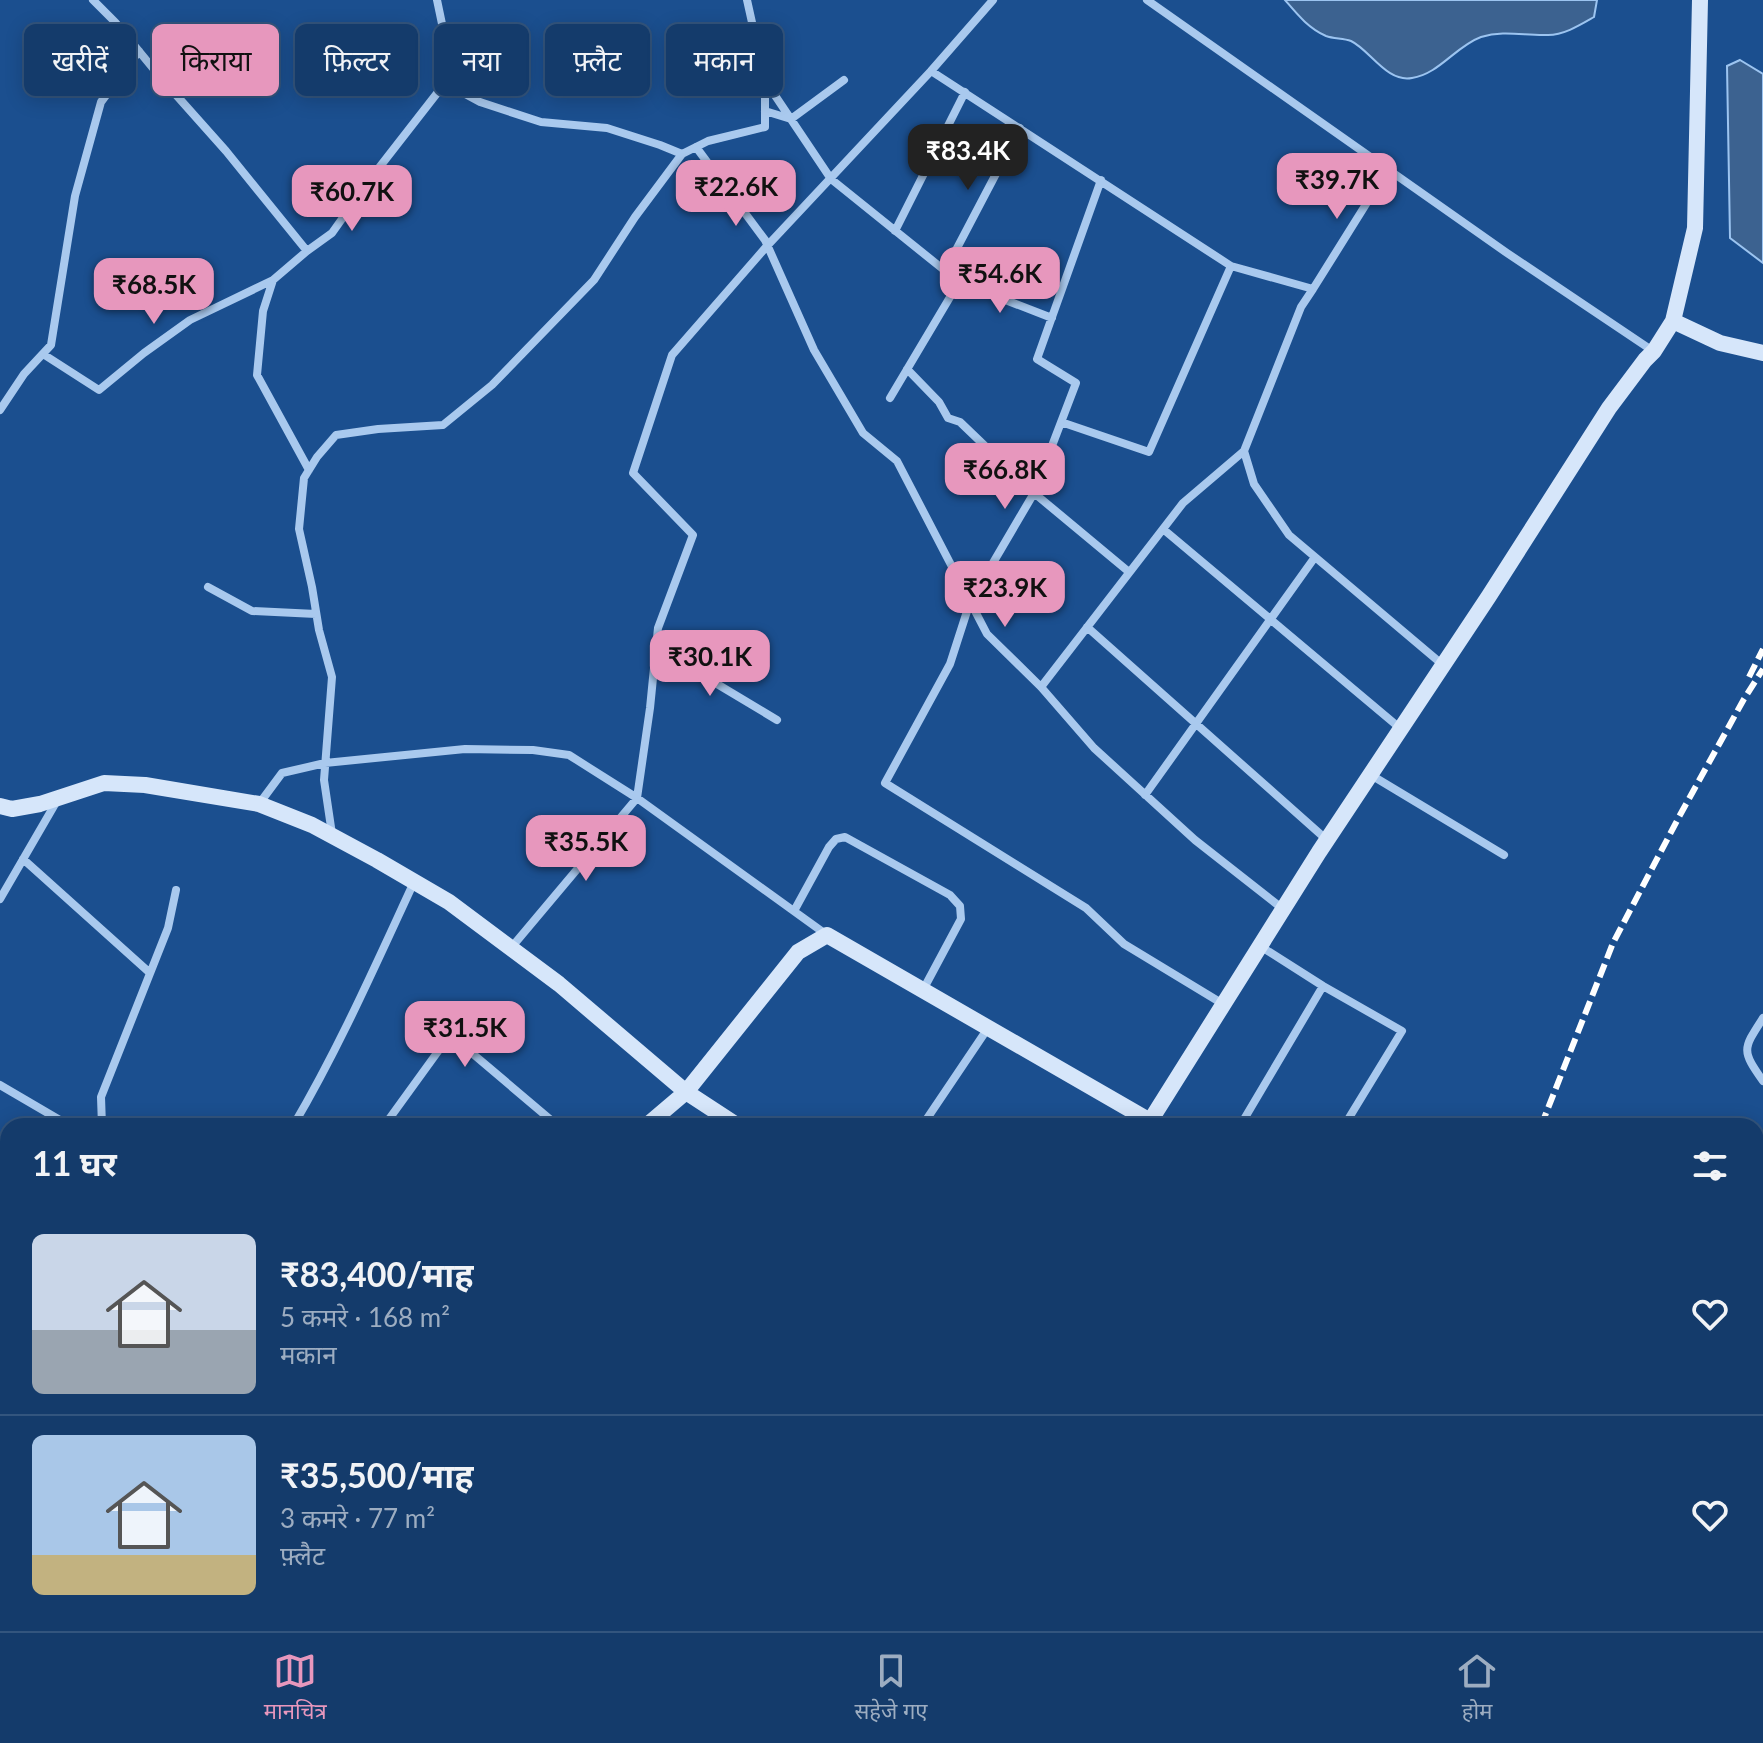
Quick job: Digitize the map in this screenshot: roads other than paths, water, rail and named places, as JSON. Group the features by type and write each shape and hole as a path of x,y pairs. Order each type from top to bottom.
{"street":[{"path":"93,0 226,151 307,251"},
{"path":"437,0 442,24"},
{"path":"747,0 752,24"},
{"path":"511,948 637,798 658,628 693,535 633,473 672,355 767,246 993,0"},
{"path":"1147,0 1507,253 1654,351"},
{"path":"1156,1118 1223,1004 1327,840 1609,408 1654,351 1673,321 1695,228 1700,0"},
{"path":"0,410 24,374 51,345 75,196 101,102 139,51"},
{"path":"931,71 1231,266 1313,289"},
{"path":"791,119 844,80"},
{"path":"895,231 965,92"},
{"path":"43,354 99,390 190,320 273,280 332,233 435,96"},
{"path":"469,96 541,122 607,128 682,154"},
{"path":"333,836 324,780 332,677 299,529 304,478 336,435 443,425 492,385 594,280 635,217 682,154 708,141 765,127 765,96"},
{"path":"775,96 831,179 895,231 959,282 1052,318"},
{"path":"765,111 791,119"},
{"path":"945,271 1020,128"},
{"path":"696,147 765,240 814,350 863,433 897,461 987,634 1041,687 1094,748 1195,840 1283,909"},
{"path":"1041,687 1183,503 1244,451 1301,307 1388,169"},
{"path":"1101,180 1037,359 1076,383 1034,493 970,602 950,664 885,783 1086,908 1124,944 1223,1004"},
{"path":"1061,422 1149,452 1231,266"},
{"path":"273,280 263,311 257,375 309,470"},
{"path":"890,398 959,282"},
{"path":"1673,321 1720,343 1763,353"},
{"path":"907,369 939,402 948,418 960,422 1034,493 1129,572"},
{"path":"1244,451 1254,484 1289,535 1443,665"},
{"path":"1163,529 1401,729"},
{"path":"1145,795 1315,557"},
{"path":"208,587 252,611 316,614"},
{"path":"1087,627 1327,840"},
{"path":"656,651 777,720"},
{"path":"259,804 282,773 325,763 465,749 533,750 569,755 637,798 827,935 1142,1118"},
{"path":"1370,774 1504,855"},
{"path":"0,806 12,809 40,804 104,783 131,784 259,804 312,825 449,902 559,984 686,1092 726,1118"},
{"path":"0,899 58,798"},
{"path":"794,911 829,847 836,839 845,837 950,895 960,906 961,919 923,990"},
{"path":"23,859 150,973"},
{"path":"298,1118 362,996 414,882"},
{"path":"102,1118 101,1097 168,928 176,890"},
{"path":"655,1118 686,1092 798,952 827,935"},
{"path":"1260,946 1402,1031 1349,1118"},
{"path":"1245,1118 1323,986"},
{"path":"1763,1018 1748,1041 1748,1060 1763,1081"},
{"path":"927,1118 989,1028"},
{"path":"390,1118 447,1039 473,1054 549,1118"},
{"path":"0,1085 56,1118"}],"water":[{"path":"1285,0 1597,0 1594,17 1566,31 1554,35 1481,37 1431,71 1403,78 1387,71 1351,41 1326,36 1314,29"},
{"path":"1740,60 1763,74 1763,263 1730,238 1727,66"}],"railway":[{"path":"1749,677 1763,649"},
{"path":"1544,1118 1613,943 1680,815 1763,669"}]}
